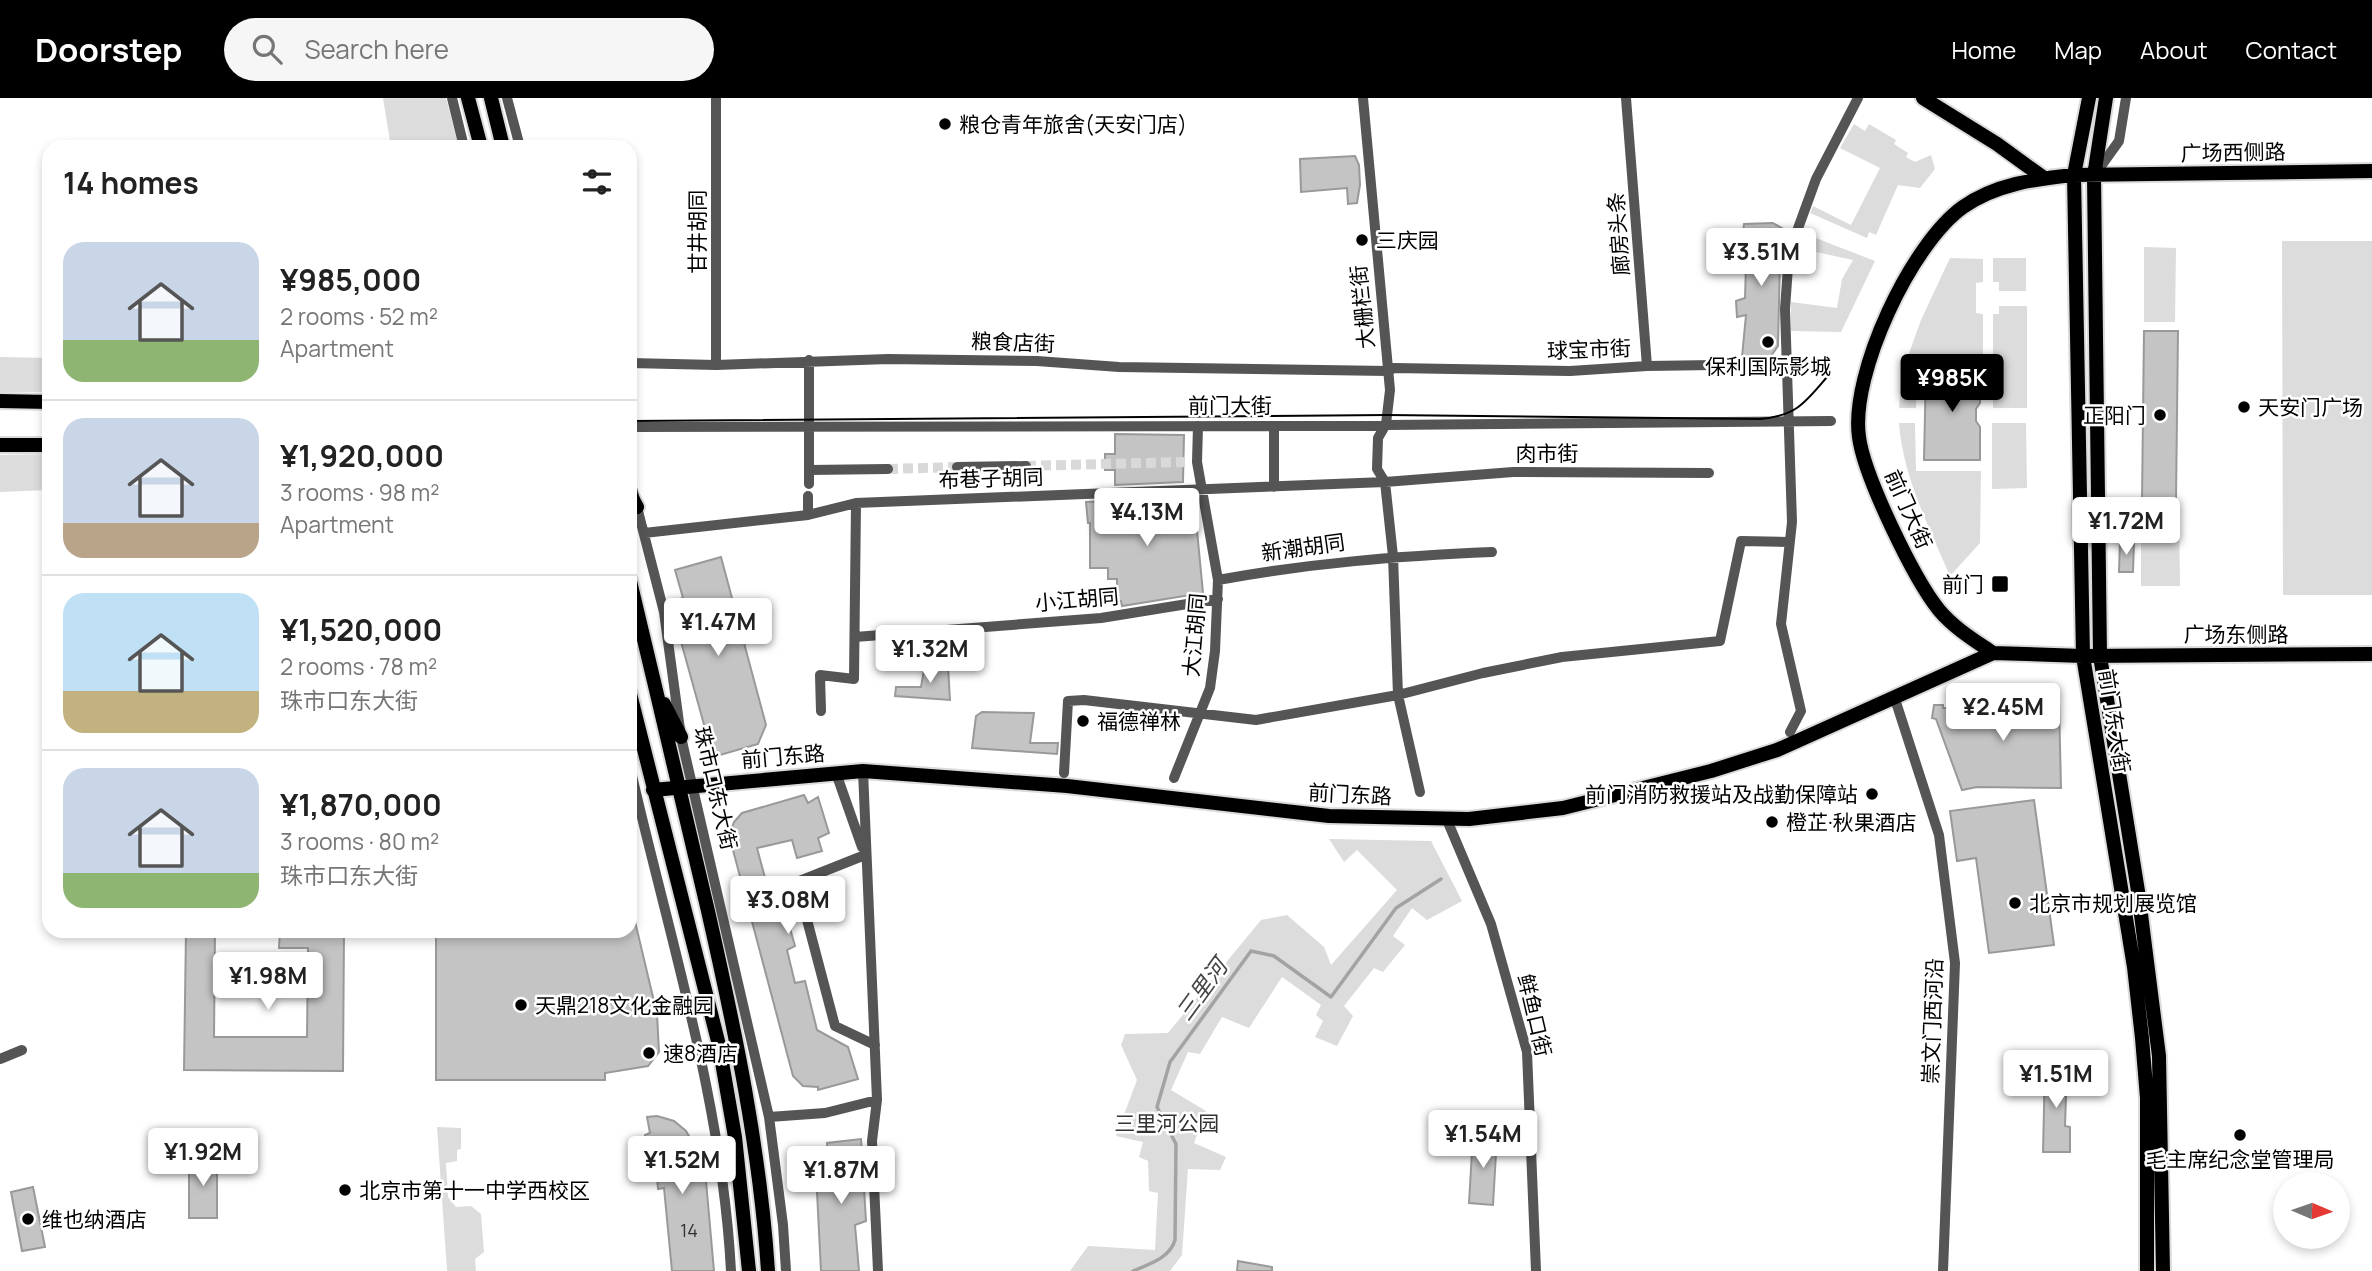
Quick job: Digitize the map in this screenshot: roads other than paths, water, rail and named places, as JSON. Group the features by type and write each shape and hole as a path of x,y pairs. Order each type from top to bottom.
{"main road":[{"path":"468,98 479,140"},
{"path":"491,98 501,140"},
{"path":"1923,98 1997,144 2044,178"},
{"name":"前门东大街","path":"2087,98 2074,175 2084,656 2134,967 2142,1038 2147,1098 2147,1271"},
{"name":"前门东大街","path":"2106,98 2094,176 2100,656 2138,891 2159,1056 2163,1271"},
{"name":"广场西侧路","path":"2044,178 2074,175 2372,171"},
{"name":"前门大街","path":"1993,653 1947,619 1925,590 1905,553 1863,455 1858,420 1860,392 1872,352 1903,285 1935,235 1963,207 1995,190 2044,178"},
{"path":"0,401 42,402"},
{"path":"0,445 42,444"},
{"name":"珠市口东大街","path":"637,613 651,676 686,786 691,838 731,1016 754,1136 768,1271"},
{"name":"广场东侧路","path":"1993,653 2084,656 2372,654"},
{"name":"前门东路","path":"653,790 863,771 1067,786 1329,816 1447,820 1515,815 1563,808 1711,771 1777,750 1993,653"},
{"path":"651,676 681,737"},
{"path":"637,723 719,1045 735,1137 749,1271"},
{"path":"667,841 691,838"}],"street":[{"path":"452,98 462,140"},
{"path":"507,98 518,140"},
{"name":"甘井胡同","path":"716,98 716,365"},
{"name":"大栅栏街","path":"1363,98 1391,370 1385,427"},
{"name":"廊房头条","path":"1626,98 1647,366"},
{"path":"1790,732 1801,711 1781,624 1792,522 1785,309 1789,253 1816,179 1858,98"},
{"path":"2094,176 2119,141 2126,98"},
{"name":"粮食店街","path":"637,363 716,365 809,360 913,359 1132,367 1391,370"},
{"path":"808,515 809,360"},
{"name":"球宝市街","path":"1391,370 1570,371 1647,366 1786,364"},
{"name":"前门大街","path":"637,427 1385,427 1831,421"},
{"name":"大江胡同","path":"1174,778 1210,688 1215,651 1218,580 1203,490 1191,462 1198,426"},
{"path":"1274,426 1274,487"},
{"path":"1385,427 1378,438 1377,469 1385,482 1393,556 1398,695 1420,792"},
{"path":"957,467 1026,466"},
{"path":"809,470 888,469"},
{"name":"肉市街","path":"1385,482 1513,472 1709,473"},
{"name":"布巷子胡同","path":"644,533 808,515 856,503 1385,482"},
{"path":"821,711 820,675 854,679 856,503"},
{"name":"珠市口东大街","path":"637,507 664,612 674,674 686,786 769,1117 786,1271"},
{"path":"1064,773 1068,701 1084,700 1256,720 1398,695 1483,673 1562,657 1720,640 1741,541 1788,542"},
{"name":"新潮胡同","path":"1218,580 1301,565 1393,556 1492,552"},
{"name":"小江胡同","path":"855,637 1101,618 1218,599"},
{"name":"崇文门西河沿","path":"1894,696 1939,835 1955,963 1943,1271"},
{"path":"863,771 877,1100 872,1141 878,1271"},
{"path":"836,773 865,855"},
{"path":"637,796 706,1084 729,1224 732,1271"},
{"name":"鲜鱼口街","path":"1447,820 1491,924 1527,1052 1536,1271"},
{"path":"865,855 797,882 835,1026 874,1045"},
{"path":"0,1059 22,1050"},
{"path":"769,1117 825,1113 877,1100"}],"waterway":[{"name":"三里河","path":"1133,1271 1164,1256 1175,1240 1176,1144 1157,1107 1170,1062 1251,951 1274,956 1331,997 1396,908 1441,879"}],"tunnel":[{"path":"1026,466 1185,462"},
{"path":"888,469 957,467"}],"tram line":[{"path":"637,421 1387,415 1760,419 1783,415 1799,407 1827,377"}],"place":[{"name":"粮仓青年旅舍(天安门店)","path":"945,124"},
{"name":"三庆园","path":"1362,240"},
{"name":"保利国际影城","path":"1768,342"},
{"name":"天安门广场","path":"2244,407"},
{"name":"正阳门","path":"2160,415"},
{"name":"前门","path":"2000,584"},
{"name":"福德禅林","path":"1083,721"},
{"name":"前门消防救援站及战勤保障站","path":"1872,794"},
{"name":"橙芷·秋果酒店","path":"1772,822"},
{"name":"北京市规划展览馆","path":"2015,903"},
{"name":"天鼎218文化金融园","path":"521,1005"},
{"name":"速8酒店","path":"649,1053"},
{"name":"毛主席纪念堂管理局","path":"2240,1135"},
{"name":"北京市第十一中学西校区","path":"345,1190"},
{"name":"维也纳酒店","path":"28,1219"}],"park label":[{"name":"三里河公园","path":"1167,1123"}]}
